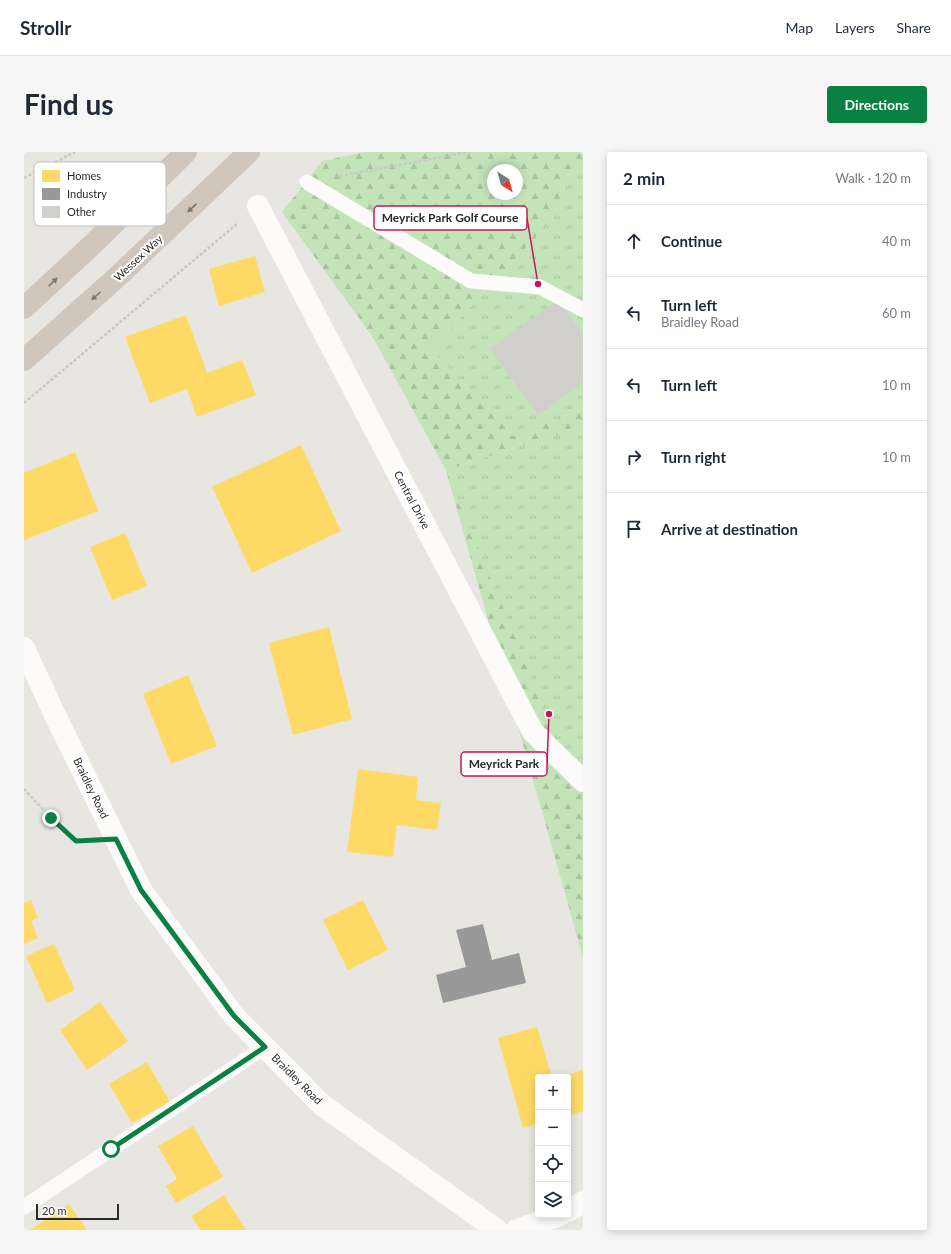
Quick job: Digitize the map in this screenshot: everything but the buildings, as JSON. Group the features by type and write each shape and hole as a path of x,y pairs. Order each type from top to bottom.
{"highway":[{"path":"166,172 186,152"},
{"name":"Wessex Way","path":"24,360 116,278 249,152"},
{"path":"24,308 111,226"}],"street":[{"name":"Central Drive","path":"258,206 533,732 583,781"},
{"name":"Braidley Road","path":"24,648 55,715 141,890 234,1016 322,1105 497,1230"},
{"path":"571,1209 583,1202"},
{"path":"517,1230 551,1218"}],"lane":[{"path":"307,182 471,281 540,287 583,310"},
{"path":"24,1207 265,1047"}],"path":[{"path":"55,162 75,152"},
{"path":"307,182 469,152"},
{"path":"24,178 34,173"},
{"path":"24,404 258,206"},
{"path":"24,789 51,818 76,841 116,839"}],"green space":[{"path":"365,152 583,152 583,171 568,175 553,218 431,349 513,436 583,409 583,426 446,470 372,336 282,212 322,161"},
{"path":"583,171 583,409 513,436 431,349 553,218 568,175"},
{"path":"583,426 583,957 446,470"},
{"path":"446,470 583,803 583,957"}],"place":[{"name":"Meyrick Park Golf Course","path":"538,284"},
{"name":"Meyrick Park","path":"549,714"}],"route":[{"path":"51,818 76,841 116,839 141,890 234,1016 265,1047 111,1149"}]}
